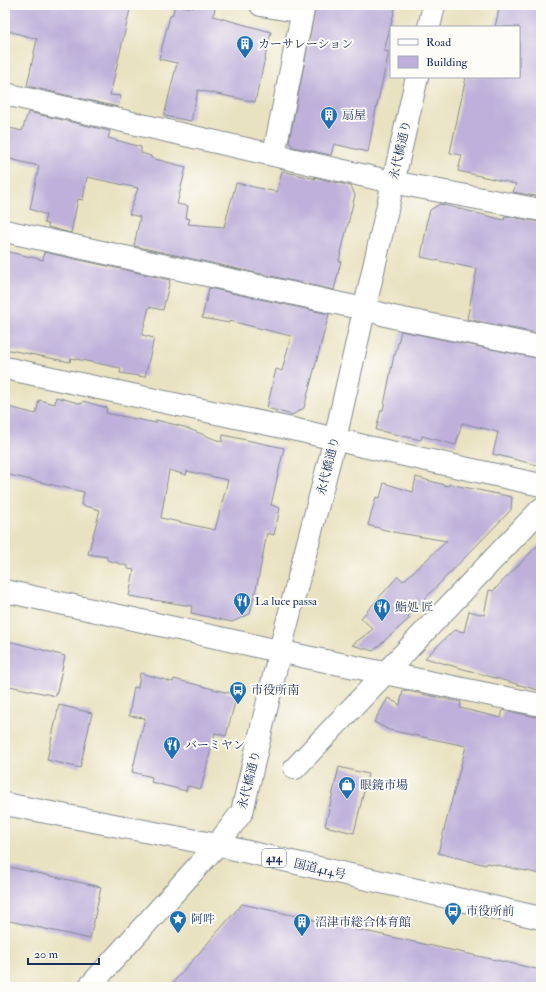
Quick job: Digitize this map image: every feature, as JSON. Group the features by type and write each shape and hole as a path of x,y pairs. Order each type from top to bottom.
{"main road":[{"path":"261,5 303,9 274,154"},
{"path":"429,26 434,5"},
{"name":"永代橋通り","path":"89,987 217,845 242,812 280,650 335,439 417,78"},
{"path":"5,94 392,182 541,210"},
{"path":"5,231 364,309 393,317 541,347"},
{"path":"5,368 298,430 541,484"},
{"path":"295,768 541,509"},
{"path":"5,591 541,705"},
{"name":"国道414号","path":"5,804 217,845 541,918"}],"building":[{"path":"5,5 131,5 110,95 121,96 118,107 27,86 37,39 5,30"},
{"path":"175,5 194,8 195,5 216,5 213,16 271,32 255,102 198,90 191,121 164,116 177,63 159,59 170,16 172,16"},
{"path":"316,5 396,5 384,51 389,52 368,152 334,144 331,155 293,147 289,141"},
{"path":"500,5 541,5 541,197 513,192 516,184 458,171 462,155 450,153 466,78 520,78 520,26 495,26"},
{"path":"28,112 110,131 108,138 141,147 141,153 151,156 151,158 186,167 177,204 188,206 186,218 190,219 188,224 224,227 236,183 277,192 282,171 351,186 355,195 339,261 341,261 334,290 134,246 140,217 129,214 138,188 87,177 83,200 78,199 71,233 48,227 48,224 44,223 46,215 30,209 39,166 5,158 5,127 22,131"},
{"path":"440,204 504,220 505,216 541,222 541,334 467,319 477,269 421,257 426,224 430,210"},
{"path":"5,251 43,260 44,252 170,280 163,310 149,307 142,335 154,338 145,377 120,373 121,368 71,358 70,362 5,349"},
{"path":"209,288 329,314 304,408 292,415 267,408 276,369 282,371 291,336 230,321 229,323 202,318"},
{"path":"401,331 541,359 541,466 493,454 498,432 462,423 456,445 422,436 421,440 376,430 381,410 383,410 394,355"},
{"path":"56,397 82,404 83,401 107,408 106,413 156,423 156,420 184,427 222,442 223,435 284,448 271,505 280,508 274,535 267,533 250,614 232,622 191,613 192,606 129,596 134,570 128,569 128,566 107,560 107,557 88,554 100,510 81,505 84,492 5,474 5,406 36,414 39,400 55,404","holes":["169,470 186,475 187,471 228,480 215,530 161,518"]},
{"path":"416,477 448,486 449,484 512,497 511,510 408,616 410,618 373,651 352,645 373,629 361,618 398,576 403,581 447,541 393,532 368,525 376,497 380,498 384,483 413,492"},
{"path":"541,542 541,691 425,658 454,630 464,632 469,611 484,615 489,590 493,591"},
{"path":"5,640 65,656 56,696 5,685"},
{"path":"140,673 173,682 174,679 237,695 226,736 215,733 201,789 187,786 186,791 151,782 152,777 132,772 145,718 129,716 134,687 138,688"},
{"path":"403,690 461,702 460,708 501,718 503,710 541,718 541,874 487,863 486,865 438,853 466,746 389,730 374,722 388,698 400,705"},
{"path":"59,705 92,713 80,768 47,760"},
{"name":"眼鏡市場","path":"339,767 368,774 354,833 325,826"},
{"path":"5,866 101,887 90,939 5,920"},
{"name":"沼津市総合体育館","path":"242,904 541,970 541,987 169,987"}],"place":[{"name":"カーサレーション","path":"245,59"},
{"name":"扇屋","path":"329,130"},
{"name":"La luce passa","path":"242,616"},
{"name":"鮨処 匠","path":"382,622"},
{"name":"市役所南","path":"238,705"},
{"name":"バーミヤン","path":"172,760"},
{"name":"眼鏡市場","path":"347,800"},
{"name":"市役所前","path":"453,926"},
{"name":"阿吽","path":"178,934"},
{"name":"沼津市総合体育館","path":"302,937"}]}
